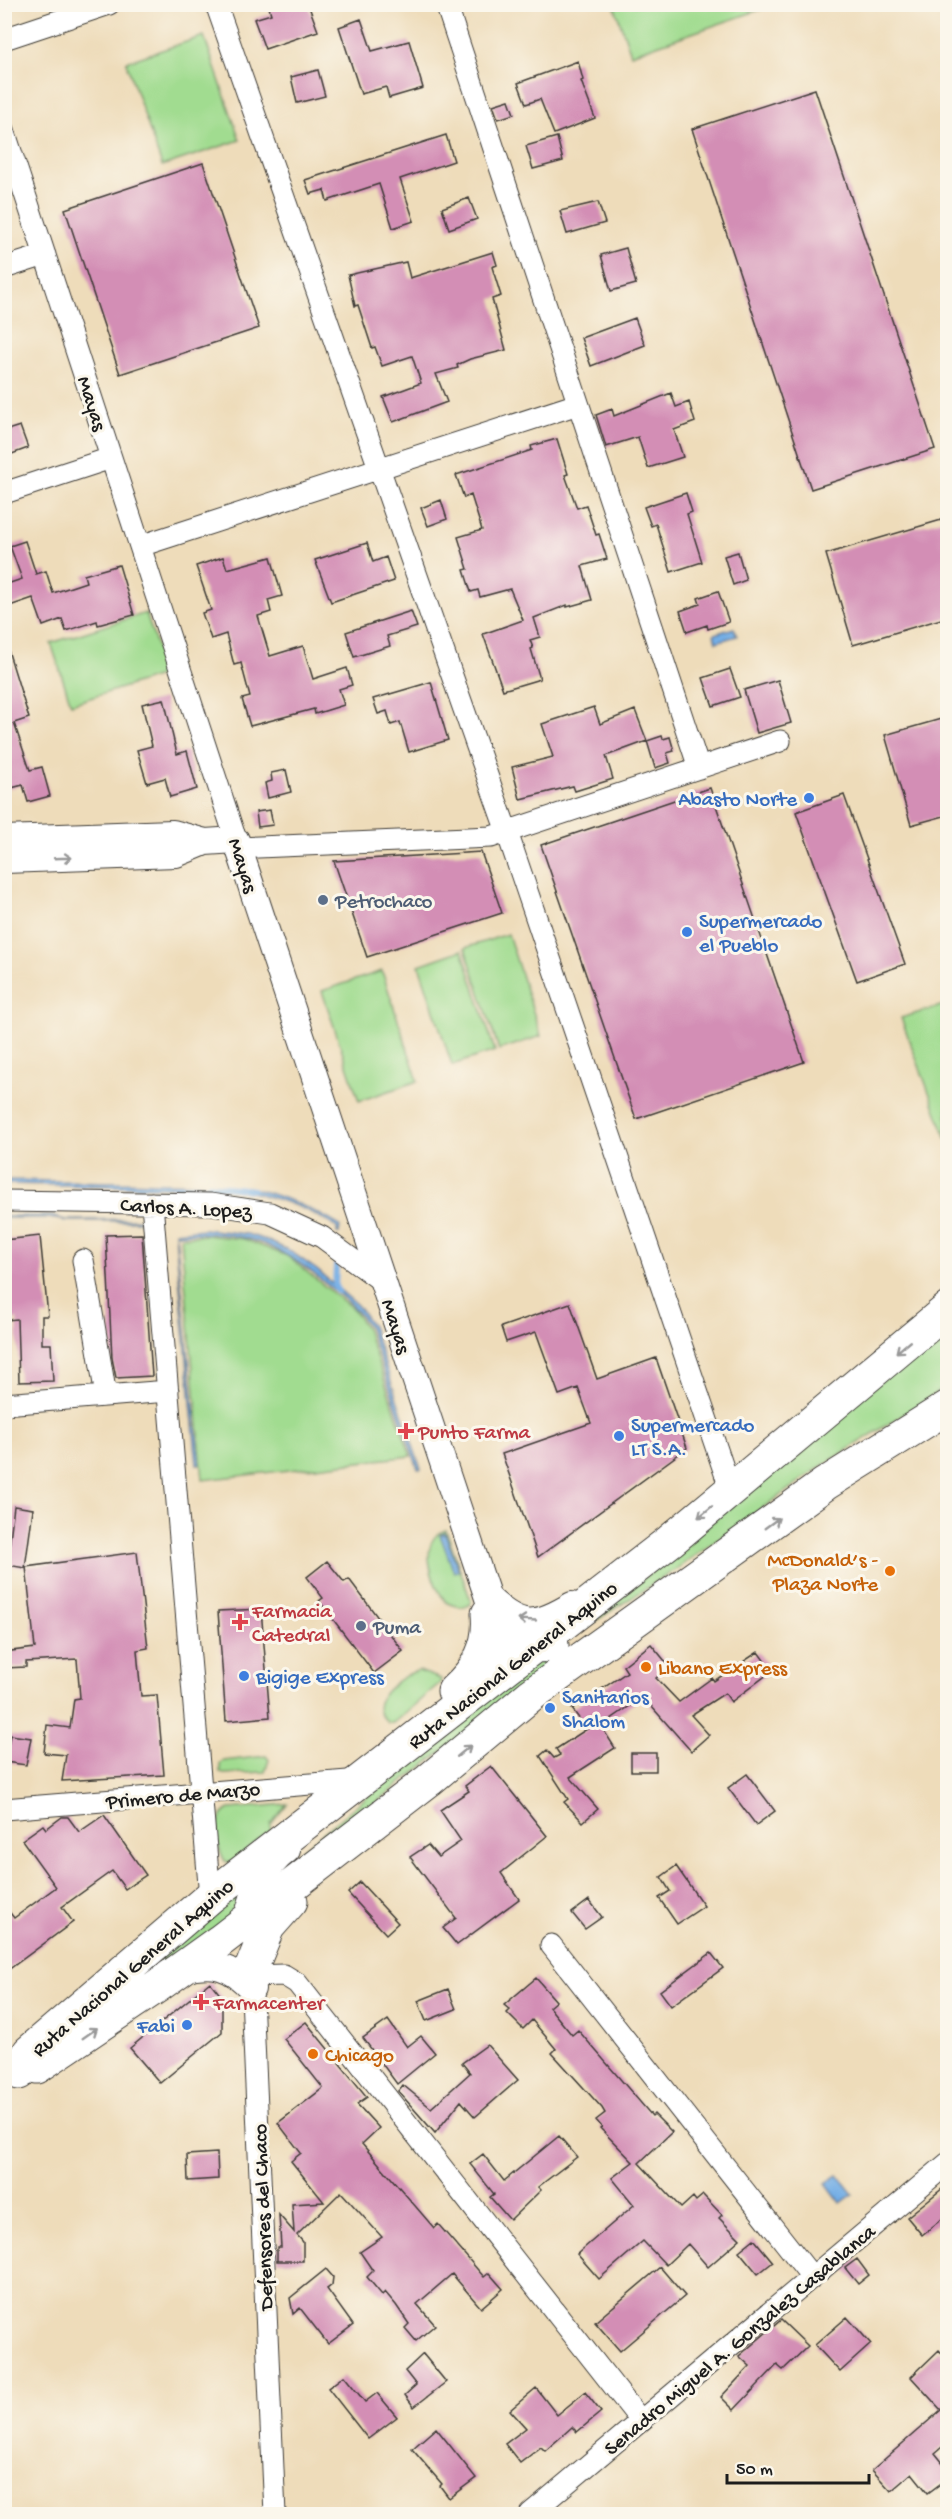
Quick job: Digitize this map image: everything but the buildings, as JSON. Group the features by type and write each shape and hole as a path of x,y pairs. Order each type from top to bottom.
{"highway":[{"name":"Ruta Nacional General Aquino","path":"948,1309 731,1491 600,1596 210,1897 29,2052 20,2073 42,2066 181,1969 429,1780 531,1695 825,1484 948,1407"},
{"path":"488,1606 500,1630 509,1637 535,1647 571,1642 593,1634 621,1618 644,1615"},
{"path":"421,1733 436,1706 467,1679 481,1659 488,1637 488,1606"},
{"path":"252,1978 268,1927 275,1917 295,1897 396,1815 429,1780"}],"street":[{"path":"4,39 110,4"},
{"path":"216,4 507,832 731,1491"},
{"path":"446,4 699,768"},
{"name":"Mayas","path":"4,130 488,1606"},
{"path":"4,268 45,255"},
{"path":"140,546 578,404"},
{"path":"4,493 111,458"},
{"path":"4,839 173,833 205,842 237,844 491,837 780,741"},
{"path":"4,860 176,854 205,842"},
{"name":"Carlos A. Lopez","path":"4,1201 210,1204 270,1213 322,1237 383,1282"},
{"path":"152,1203 210,1897"},
{"path":"83,1260 106,1396"},
{"path":"4,1404 168,1391"},
{"path":"488,1606 524,1622 539,1621 587,1596 600,1596"},
{"path":"247,1920 255,1892 277,1858 396,1766 421,1733"},
{"name":"Primero de Marzo","path":"4,1809 361,1780"},
{"name":"Defensores del Chaco","path":"247,1920 252,1978 275,2514"},
{"path":"551,1946 812,2277"},
{"path":"181,1969 198,1965 215,1965 252,1978 284,1975 297,1983 641,2421"},
{"name":"Senadro Miguel A. Gonzalez Casablanca","path":"530,2514 948,2163"}],"green space":[{"path":"764,4 765,8 631,54 614,5"},
{"path":"204,36 240,140 162,166 126,62"},
{"path":"146,613 166,674 71,704 51,643"},
{"path":"508,934 541,1036 499,1050 465,948"},
{"path":"462,950 495,1051 452,1065 419,965"},
{"path":"382,971 418,1081 359,1101 322,991"},
{"path":"948,1004 947,1140 901,1018"},
{"path":"206,1235 244,1239 287,1256 353,1309 366,1328 411,1456 203,1480 181,1237"},
{"path":"947,1326 947,1387 823,1465 672,1572 581,1630"},
{"path":"446,1530 471,1601 470,1605 460,1607 447,1603 441,1596 432,1575 429,1553 431,1543 437,1535"},
{"path":"571,1652 265,1888 279,1869 532,1661"},
{"path":"419,1671 441,1679 440,1683 393,1723 388,1723 381,1716 378,1706 385,1692 399,1680"},
{"path":"266,1756 269,1760 265,1772 220,1773 220,1764 224,1761"},
{"path":"287,1804 271,1824 271,1830 231,1863 225,1861 217,1840 218,1825 224,1813 230,1809"},
{"path":"260,1871 241,1909 162,1970 114,1992"}],"water":[{"path":"734,628 737,636 716,642 714,634"},
{"path":"5,1180 217,1184 216,1188 5,1184"},
{"path":"247,1187 283,1198 318,1213 340,1226 339,1234 337,1228 316,1215 283,1201 247,1191"},
{"path":"5,1216 51,1216 66,1220 143,1219 142,1221 67,1221 48,1218 5,1218"},
{"path":"204,1229 247,1234 290,1251 317,1270 357,1305 372,1326 421,1469 418,1469 369,1328 354,1308 306,1268 272,1247 238,1236 175,1234 175,1232"},
{"path":"176,1237 200,1465 197,1465"},
{"path":"445,1533 459,1571 454,1572 440,1535"},
{"path":"838,2175 853,2194 841,2203 826,2183"}],"waterway":[{"path":"209,1185 253,1190"},
{"path":"336,1266 335,1287 338,1291"}],"place":[{"name":"Abasto Norte","path":"809,798"},
{"name":"Petrochaco","path":"323,900"},
{"name":"Supermercado el Pueblo","path":"687,932"},
{"name":"Punto Farma","path":"406,1431"},
{"name":"Supermercado LT S.A.","path":"619,1436"},
{"name":"McDonald’s - Plaza Norte","path":"890,1571"},
{"name":"Farmacia Catedral","path":"240,1622"},
{"name":"Puma","path":"361,1626"},
{"name":"Libano Express","path":"646,1667"},
{"name":"Bigige Express","path":"244,1676"},
{"name":"Sanitarios Shalom","path":"550,1708"},
{"name":"Farmacenter","path":"201,2002"},
{"name":"Fabi","path":"187,2025"},
{"name":"Chicago","path":"313,2054"}]}
